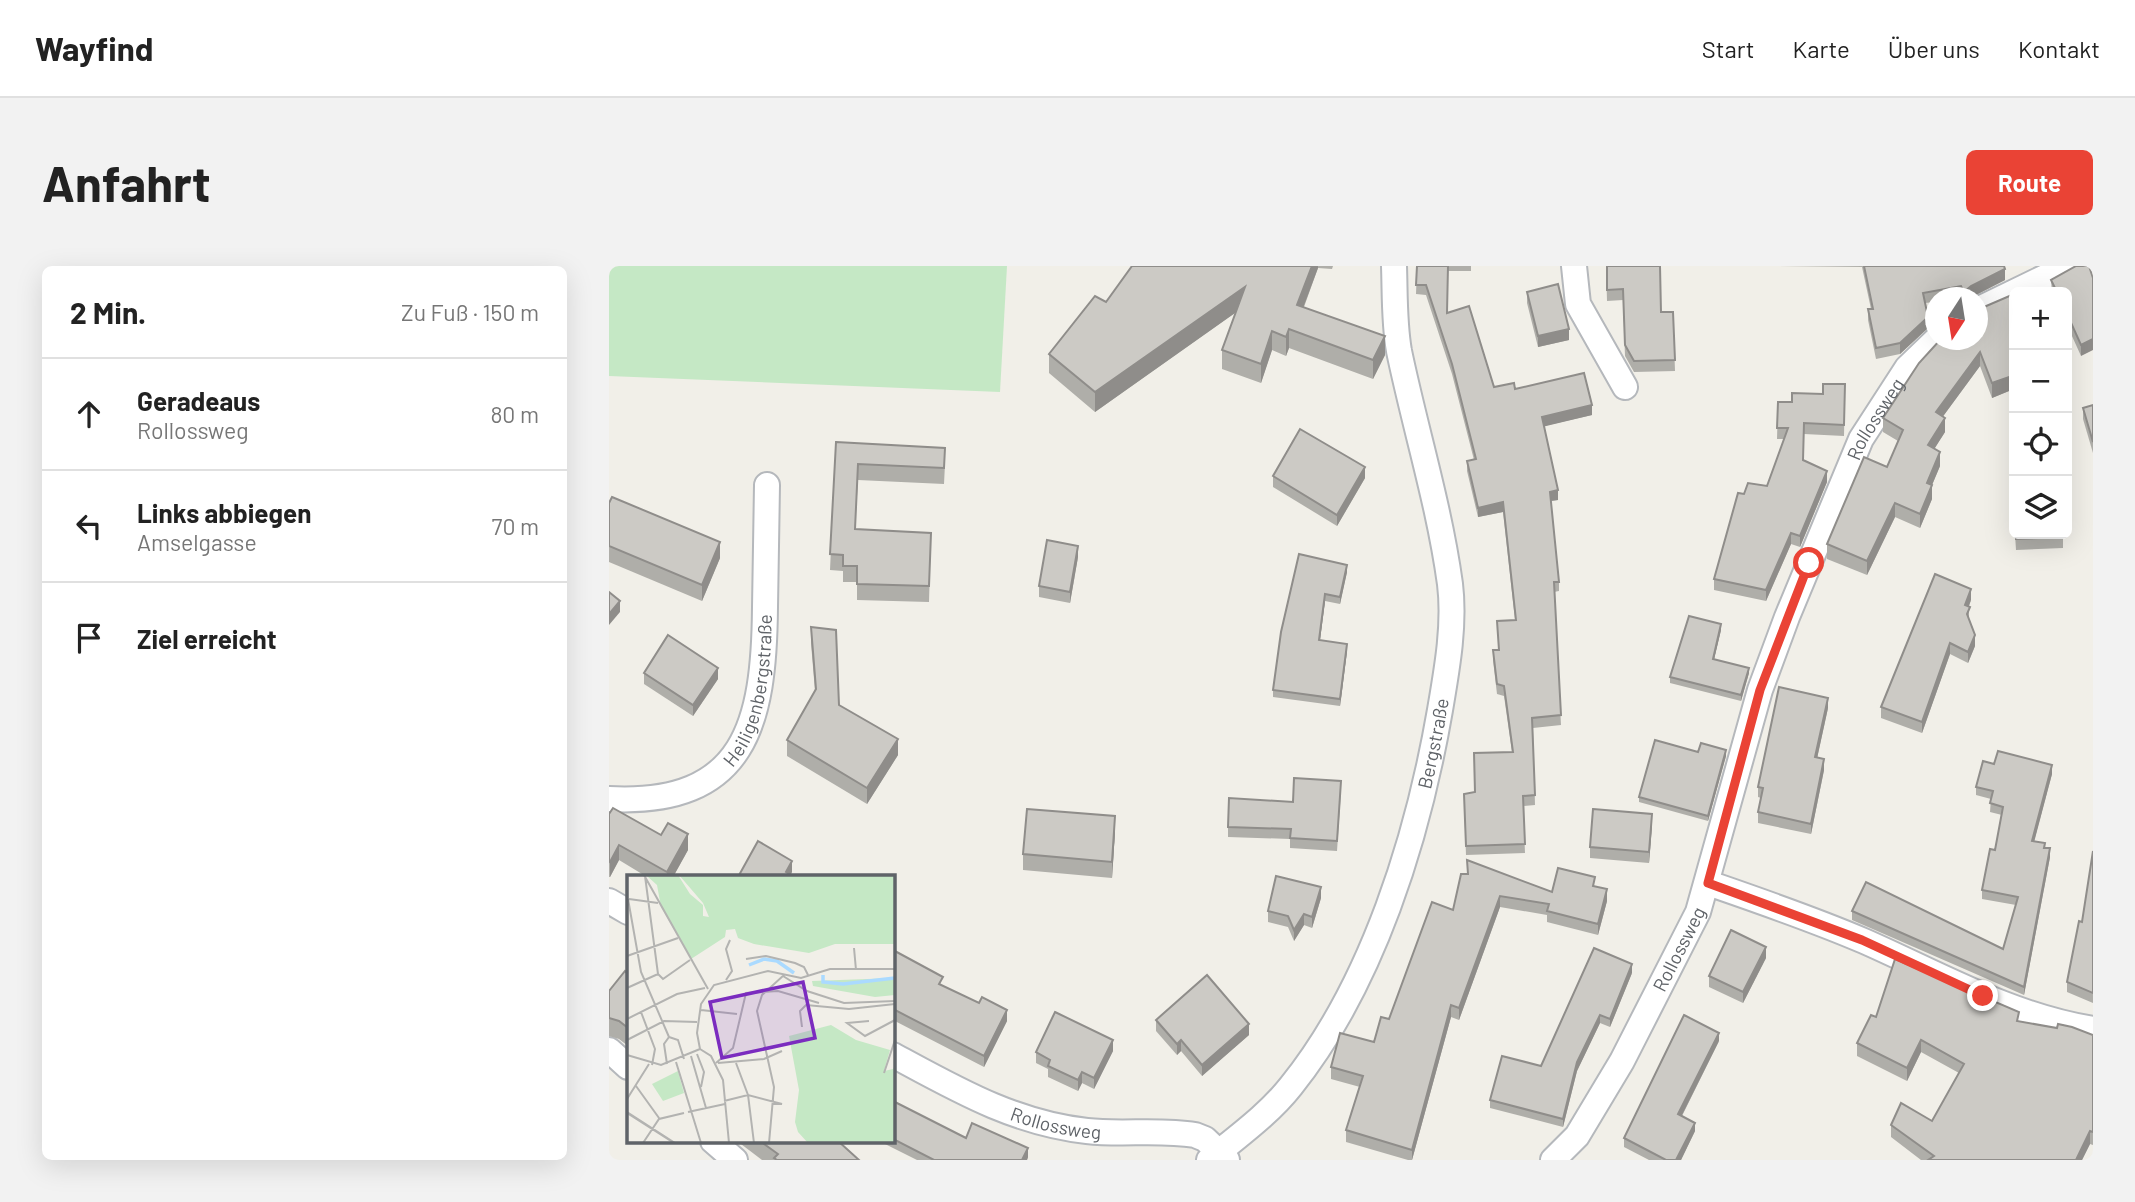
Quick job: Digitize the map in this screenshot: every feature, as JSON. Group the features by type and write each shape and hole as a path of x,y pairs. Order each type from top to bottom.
{"street":[{"name":"Bergstraße","path":"1218,1157 1279,1100 1333,1023 1383,919 1402,867 1432,757 1449,661 1450,586 1427,461 1399,349 1394,266"},
{"path":"1574,266 1578,304 1625,387"},
{"path":"1988,305 2069,266"},
{"name":"Rollossweg","path":"1553,1160 1577,1136 1622,1061 1698,912 1760,690 1839,490 1861,439 1892,389 1907,368 1926,350"},
{"name":"Heiligenbergstraße","path":"609,799 658,798 685,792 726,766 744,740 758,702 762,671 767,485"},
{"path":"1708,883 1862,940 2007,1007 2056,1023 2093,1029"},
{"path":"609,901 627,911"},
{"path":"609,1051 627,1066"},
{"name":"Rollossweg","path":"894,1056 985,1104 1014,1115 1091,1131 1195,1135 1205,1139 1218,1157"},
{"path":"714,1142 734,1160"}],"green space":[{"path":"609,266 1007,266 1000,392 609,376"}],"building":[{"path":"1132,266 1312,266 1297,305 1385,336 1373,360 1289,329 1286,337 1272,331 1261,364 1222,350 1245,287 1095,392 1049,354 1095,296 1106,302"},
{"path":"1417,266 1448,266 1447,313 1469,306 1494,387 1514,383 1515,389 1584,373 1592,405 1542,417 1558,490 1550,492 1559,582 1554,582 1561,715 1532,718 1535,795 1523,796 1525,844 1466,846 1464,794 1475,792 1474,753 1513,752 1504,686 1497,684 1493,650 1499,650 1497,621 1516,620 1503,502 1478,508 1467,461 1476,459 1452,364 1426,285 1416,285"},
{"path":"1607,266 1660,266 1661,312 1673,312 1675,360 1634,361 1625,345 1623,289 1607,290"},
{"path":"1864,266 2004,266 2005,269 1970,287 1925,287 1925,320 1900,343 1876,348 1868,309 1873,309"},
{"path":"2076,266 2089,266 2093,278 2093,339 2081,345 2072,325 2072,287 2054,287 2051,280"},
{"path":"1558,284 1569,329 1538,336 1527,292"},
{"path":"2009,296 2009,377 1992,383 1980,352 1936,412 1945,418 1928,445 1940,452 1927,483 1932,485 1920,514 1895,503 1867,561 1827,544 1864,457 1887,467 1903,430 1883,418 1919,363 1931,350 1988,350 1988,305"},
{"path":"1823,384 1845,384 1844,425 1804,423 1803,460 1827,471 1800,536 1791,533 1766,590 1714,579 1738,493 1744,494 1748,483 1767,486 1788,428 1777,428 1778,402 1792,402 1792,393 1823,394"},
{"path":"2093,405 2093,442 2083,408"},
{"path":"1300,429 1365,467 1337,515 1273,476"},
{"path":"836,442 945,448 944,468 858,464 855,529 931,533 929,586 857,584 857,566 843,566 843,555 830,554"},
{"path":"612,497 720,542 702,585 609,546 609,503"},
{"path":"1047,540 1078,546 1070,592 1039,586"},
{"path":"1299,554 1347,565 1340,597 1325,594 1319,640 1347,644 1340,699 1273,690 1281,632"},
{"path":"1935,574 1971,589 1965,605 1970,607 1967,614 1975,635 1968,652 1950,643 1922,722 1881,707"},
{"path":"609,592 620,601 609,614"},
{"path":"1689,616 1721,624 1713,659 1749,668 1741,695 1670,677"},
{"path":"811,627 836,630 839,705 898,739 867,788 787,740 816,689"},
{"path":"668,635 718,668 693,705 644,673"},
{"path":"1779,687 1828,698 1815,757 1824,759 1811,824 1758,812 1763,788 1758,787"},
{"path":"1655,740 1698,752 1701,743 1726,750 1708,816 1639,797"},
{"path":"1998,751 2052,765 2032,841 2045,843 2044,848 2050,848 2024,987 1852,911 1866,882 2003,949 2018,897 1982,890 1990,849 1995,850 2003,807 1990,803 1993,791 1976,787 1983,761 1994,764"},
{"path":"1294,778 1341,781 1337,841 1290,838 1291,829 1228,827 1229,798 1293,802"},
{"path":"613,808 661,835 668,823 688,834 667,872 619,845 609,861 609,814"},
{"path":"1027,809 1115,816 1112,862 1023,854"},
{"path":"1593,809 1652,814 1649,852 1590,847"},
{"path":"758,841 792,861 786,872 791,875 739,875"},
{"path":"2093,851 2093,993 2067,982 2079,921 2082,922"},
{"path":"1467,860 1552,892 1558,868 1595,877 1593,886 1607,889 1598,924 1547,911 1549,904 1500,896 1459,1008 1451,1005 1412,1150 1346,1130 1363,1076 1331,1067 1340,1033 1374,1042 1381,1017 1389,1019 1432,902 1453,910 1461,874 1468,874"},
{"path":"1276,876 1321,887 1312,917 1304,914 1294,930 1288,916 1268,911"},
{"path":"1731,930 1766,947 1743,992 1709,976"},
{"path":"1594,948 1632,964 1610,1019 1600,1015 1577,1062 1563,1119 1490,1100 1502,1056 1541,1066"},
{"path":"894,951 943,977 939,984 979,1003 982,997 1007,1010 984,1056 894,1010"},
{"path":"1895,959 2019,1012 2017,1021 2057,1028 2058,1024 2093,1035 2093,1132 2090,1131 2076,1160 1928,1160 1934,1156 1891,1125 1901,1103 1932,1121 1964,1064 1921,1040 1907,1068 1857,1043 1871,1015 1876,1017"},
{"path":"625,971 627,1027 609,1018 609,991"},
{"path":"1207,975 1249,1024 1202,1065 1181,1040 1177,1044 1156,1020"},
{"path":"1055,1012 1113,1040 1094,1078 1082,1072 1078,1080 1048,1066 1050,1060 1036,1052"},
{"path":"1684,1015 1719,1033 1678,1114 1695,1123 1676,1160 1666,1160 1624,1138"},
{"path":"894,1102 966,1138 972,1123 1028,1148 1022,1160 934,1160 894,1140"},
{"path":"761,1142 839,1142 859,1160 777,1160 774,1158 778,1154"}],"route":[{"path":"1809,563 1760,690 1742,765 1708,883 1862,940 1983,996"}]}
